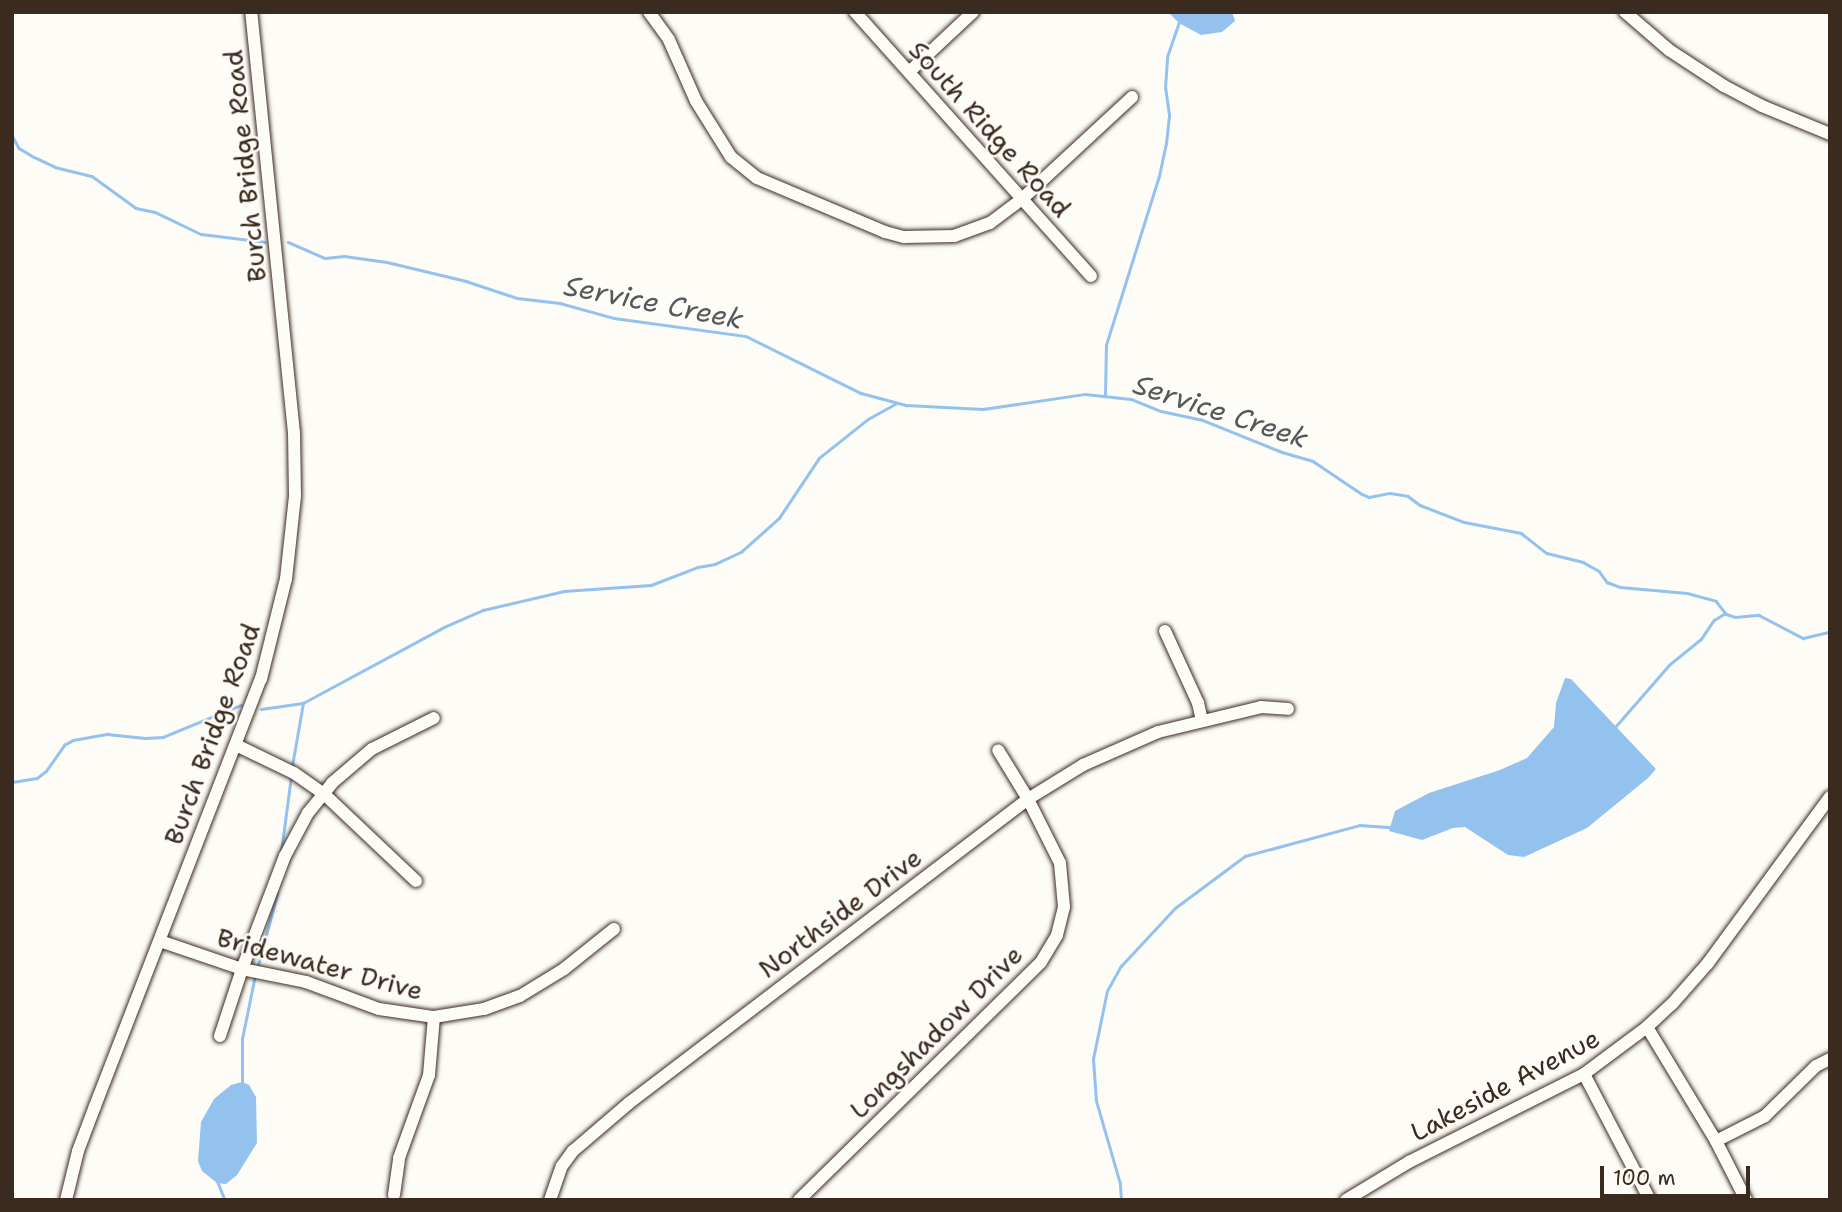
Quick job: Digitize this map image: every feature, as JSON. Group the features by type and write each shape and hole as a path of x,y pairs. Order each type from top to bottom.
{"street":[{"name":"Burch Bridge Road","path":"66,1200 78,1152 261,679 279,615 292,537 295,496 294,433 251,12"},
{"path":"649,12 669,40 713,131 732,158 757,178 885,232 924,239 954,236 981,227 1022,199 1132,97"},
{"name":"South Ridge Road","path":"855,12 1091,276"},
{"path":"909,72 973,12"},
{"path":"1625,12 1669,50 1724,86 1762,106 1830,134"},
{"path":"1165,631 1198,703 1202,722"},
{"name":"Northside Drive","path":"550,1200 562,1166 573,1151 629,1103 1028,799 1109,752 1158,732 1261,707 1288,709"},
{"path":"220,1036 242,969 295,835 323,793 372,749 434,718"},
{"path":"236,745 294,773 323,793 416,881"},
{"name":"Longshadow Drive","path":"799,1200 1041,962 1057,935 1064,907 1060,863 1028,799 998,750"},
{"name":"Lakeside Avenue","path":"1346,1200 1409,1162 1584,1074 1647,1027 1672,1004 1707,963 1830,797"},
{"name":"Bridewater Drive","path":"160,941 242,969 306,982 379,1009 434,1017 484,1009 520,996 564,970 614,929"},
{"path":"394,1195 399,1158 429,1075 434,1017"},
{"path":"1647,1027 1716,1141 1746,1200"},
{"path":"1716,1141 1765,1116 1815,1066 1830,1059"},
{"path":"1584,1074 1650,1200"}],"water":[{"path":"1168,12 1232,12 1235,21 1222,32 1201,35 1179,23"},
{"path":"1565,678 1571,679 1656,769 1648,778 1587,828 1524,857 1508,855 1465,827 1453,828 1422,840 1389,831 1395,811 1429,793 1500,770 1527,758 1554,727 1556,703"},
{"path":"242,1082 249,1085 256,1097 257,1143 237,1175 226,1184 217,1183 202,1171 198,1161 201,1122 214,1099 231,1085"}],"waterway":[{"path":"1105,395 1106,345 1159,176 1166,144 1169,115 1165,88 1167,57 1179,23"},
{"name":"Service Creek","path":"12,135 19,148 34,157 55,167 92,176 136,208 155,212 201,234 265,242"},
{"name":"Service Creek","path":"288,242 325,258 344,256 387,262 466,281 517,298 560,303 614,318 746,336 861,393 906,405 983,409 1085,394 1131,399 1161,411 1200,419 1282,452 1313,461 1369,497 1390,493 1408,496 1420,505 1464,522 1521,533 1547,553 1583,562 1599,571 1607,582 1620,587 1687,593 1716,601 1726,614 1735,617 1759,615 1803,638 1830,632"},
{"path":"261,709 303,703 442,628 483,610 564,591 651,585 698,567 715,564 741,552 779,518 819,458 868,419 897,403"},
{"path":"1615,727 1669,665 1701,639 1714,620 1724,614"},
{"path":"292,766 303,703"},
{"path":"12,782 37,778 46,771 64,745 73,740 107,734 163,737 241,705"},
{"path":"281,852 291,776"},
{"path":"1121,1200 1120,1184 1096,1101 1093,1059 1107,991 1121,966 1175,908 1245,856 1360,825 1391,827"},
{"path":"257,969 277,894"},
{"path":"242,1086 242,1039 255,975"},
{"path":"217,1180 225,1200"}]}
